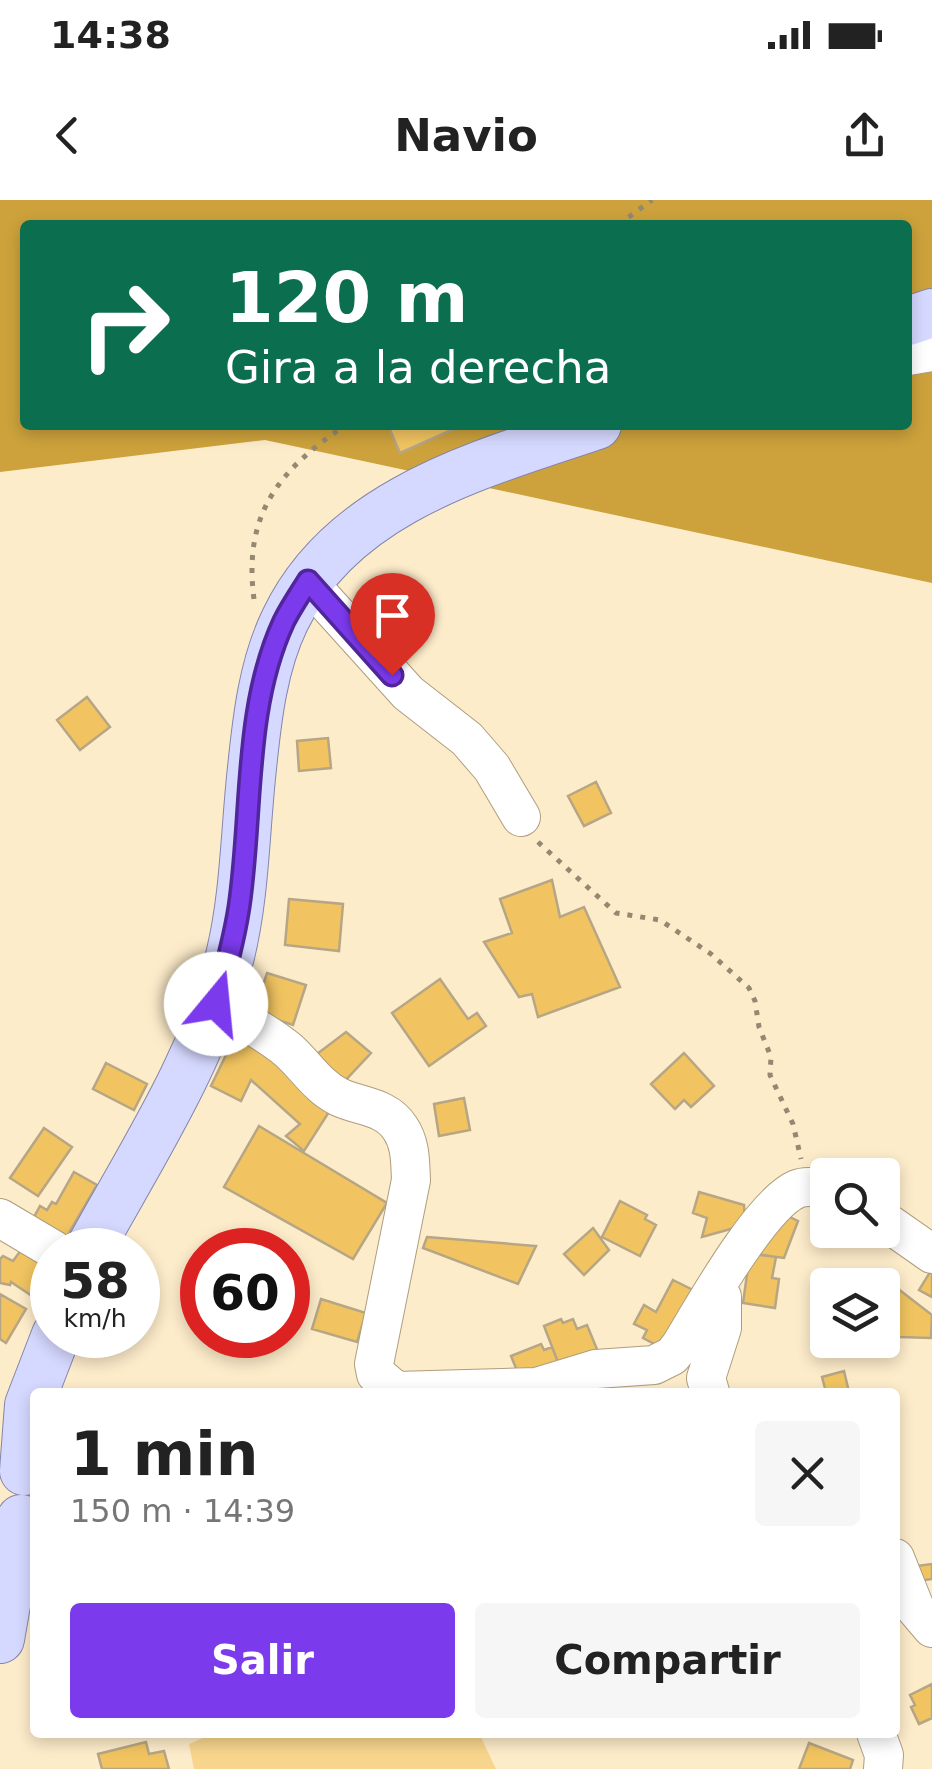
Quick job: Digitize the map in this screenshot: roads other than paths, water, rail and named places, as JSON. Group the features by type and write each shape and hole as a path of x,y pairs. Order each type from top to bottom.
{"main road":[{"path":"101,1228 168,1109 216,1004 240,906 252,769 269,664 284,622 308,581 364,526 412,495 469,468 582,430"},
{"path":"0,1406 30,1343"},
{"path":"36,1388 47,1358"},
{"path":"30,1402 12,1466 30,1487"},
{"path":"0,1639 11,1523 28,1510 30,1502"}],"street":[{"path":"308,581 408,693 466,739 492,768 521,817"},
{"path":"216,1004 260,1028 319,1084 342,1098 378,1108 399,1126 410,1150 411,1180 374,1364 376,1374 391,1388"},
{"path":"514,1388 537,1387 596,1369 665,1361 680,1346 754,1232 784,1198 810,1190"},
{"path":"0,1218 30,1236"},
{"path":"900,1231 932,1254"},
{"path":"709,1388 706,1378 722,1328 722,1297 715,1289"},
{"path":"900,1570 915,1608 932,1628"},
{"path":"878,1738 884,1756 883,1769"}]}
